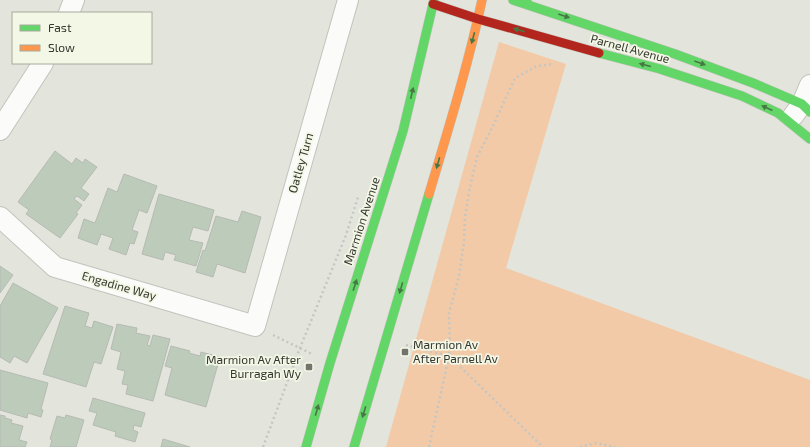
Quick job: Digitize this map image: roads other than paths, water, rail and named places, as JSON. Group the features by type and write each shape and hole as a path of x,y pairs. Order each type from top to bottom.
{"main road":[{"path":"354,447 452,116 482,0"},
{"name":"Parnell Avenue","path":"513,0 527,2 675,54 753,83 806,108"},
{"name":"Parnell Avenue","path":"434,2 478,19 660,69 742,96 778,113 810,139"},
{"name":"Marmion Avenue","path":"306,447 330,363 403,131 434,2"}],"street":[{"path":"69,12 74,0"},
{"name":"Oatley Turn","path":"255,326 348,0"},
{"path":"0,130 43,64"},
{"path":"789,122 806,108 810,85"},
{"name":"Engadine Way","path":"0,218 55,267 255,326"}],"place":[{"name":"Marmion Av After Parnell Av","path":"405,352"},
{"name":"Marmion Av After Burragah Wy","path":"309,367"}]}
